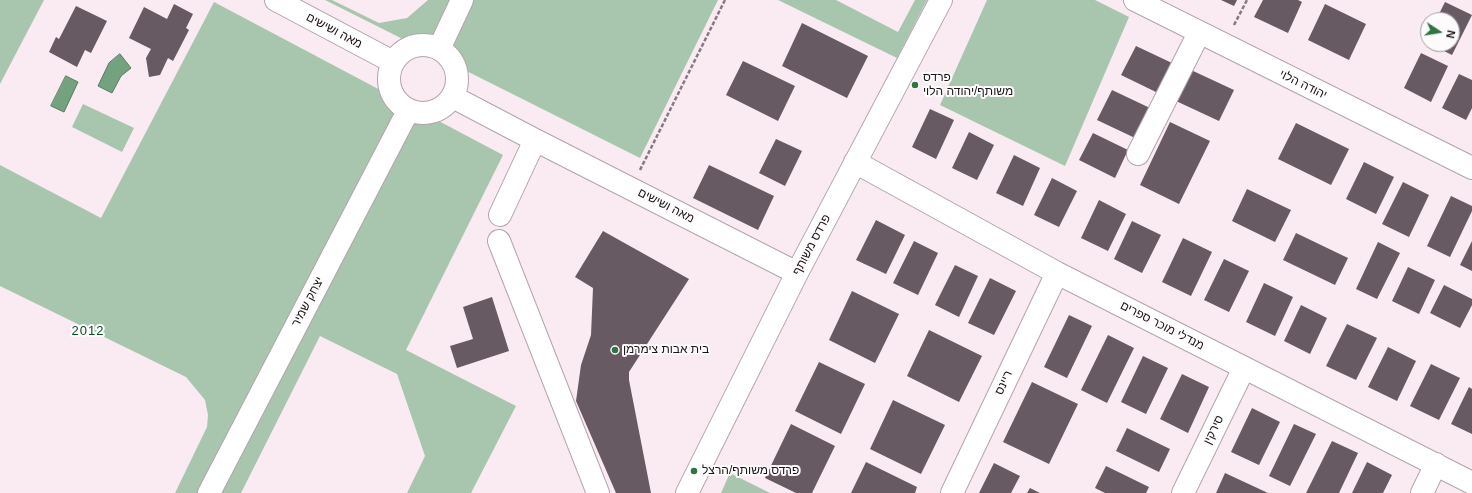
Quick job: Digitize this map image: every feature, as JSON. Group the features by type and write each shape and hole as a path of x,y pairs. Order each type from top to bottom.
{"street":[{"name":"מאה ושישים","path":"276,0 393,62"},
{"path":"439,48 462,0"},
{"name":"פרדס משותף","path":"687,493 797,273 941,0"},
{"name":"יהודה הלוי","path":"1135,0 1472,168"},
{"path":"1138,154 1199,33"},
{"path":"416,45 427,45 439,48 450,58 455,67 457,83 453,97 442,108 428,114 408,111 397,102 390,92 388,78 393,62 407,48 416,45"},
{"name":"מאה ושישים","path":"453,97 797,273"},
{"name":"יצחק שמיר","path":"209,493 408,111"},
{"path":"500,215 535,140"},
{"name":"מנדלי מוכר ספרים","path":"855,162 1057,273 1472,482"},
{"path":"498,241 598,493"},
{"name":"ריינס","path":"952,493 1057,273"},
{"name":"סירקין","path":"1184,493 1244,368"},
{"path":"1422,493 1436,464"}],"path":[{"path":"630,188 725,0"},
{"path":"1223,45 1247,0"}],"shaded area":[{"path":"0,0 44,0 0,84"},
{"path":"325,0 332,0 379,23 407,18 428,0 718,0 640,158"},
{"path":"778,0 836,0 898,32 915,0 927,0 897,58"},
{"path":"987,0 1095,0 1129,17 1065,166 940,105"},
{"path":"214,2 503,155 406,350 516,406 471,493 407,493 425,456 397,374 320,336 241,493 175,493 207,427 208,415 205,400 186,377 0,286 0,165 101,218"},
{"path":"120,54 131,68 121,76 112,93 98,86 109,63"},
{"path":"66,76 78,82 64,112 51,106"},
{"path":"83,104 134,128 122,152 72,127"},
{"path":"730,473 770,493 721,493"}],"building":[{"path":"1221,0 1237,0 1234,6"},
{"path":"1263,0 1298,0 1302,2 1288,33 1254,17"},
{"path":"1445,2 1472,15 1460,39 1460,12 1440,12"},
{"path":"174,4 193,14 186,28 189,30 173,61 168,58 160,75 149,77 146,58 151,49 129,38 144,7 167,19"},
{"path":"1325,4 1366,24 1349,60 1308,40"},
{"path":"76,6 107,21 91,53 85,50 77,67 49,52 56,37 59,39"},
{"path":"802,23 868,56 847,98 782,66"},
{"path":"1136,46 1172,63 1158,93 1121,75"},
{"path":"1446,52 1454,52 1452,55"},
{"path":"1421,53 1448,66 1431,102 1404,88"},
{"path":"743,61 795,86 778,121 726,95"},
{"path":"1191,70 1234,90 1219,121 1176,101"},
{"path":"1459,74 1472,80 1472,108 1466,120 1442,108"},
{"path":"1112,90 1150,108 1135,138 1097,120"},
{"path":"930,109 954,120 936,159 912,147"},
{"path":"1170,122 1210,141 1179,204 1140,185"},
{"path":"1296,123 1349,149 1331,185 1278,159"},
{"path":"969,132 994,145 977,180 952,168"},
{"path":"1093,133 1128,150 1115,178 1079,160"},
{"path":"776,139 802,151 785,186 759,173"},
{"path":"1014,155 1040,168 1023,206 996,193"},
{"path":"1364,162 1394,177 1376,214 1346,199"},
{"path":"709,165 774,196 758,230 693,198"},
{"path":"1052,178 1077,191 1059,227 1034,215"},
{"path":"1403,182 1429,195 1409,237 1382,224"},
{"path":"1247,189 1291,210 1275,242 1232,221"},
{"path":"1451,196 1472,206 1472,211 1450,257 1427,246"},
{"path":"1099,200 1126,214 1108,251 1081,238"},
{"path":"876,220 905,235 886,274 856,260"},
{"path":"1132,221 1161,235 1142,273 1114,259"},
{"name":"בית אבות צימרמן","path":"603,231 689,279 629,372 629,380 651,493 616,493 576,401 581,365 591,335 593,288 575,277"},
{"path":"1296,233 1348,258 1335,285 1283,260"},
{"path":"1183,238 1212,252 1191,296 1162,282"},
{"path":"914,241 938,253 918,295 893,283"},
{"path":"1472,241 1472,271 1460,265"},
{"path":"1378,242 1400,253 1377,299 1356,289"},
{"path":"1224,259 1249,271 1229,312 1204,300"},
{"path":"955,265 978,276 959,317 935,305"},
{"path":"1408,267 1435,280 1419,314 1392,301"},
{"path":"990,278 1016,291 994,335 968,323"},
{"path":"1264,283 1293,297 1275,336 1246,322"},
{"path":"1444,285 1472,299 1472,305 1460,328 1430,313"},
{"path":"852,291 899,314 875,363 829,340"},
{"path":"492,297 509,351 457,368 450,346 473,339 463,307"},
{"path":"1301,305 1327,318 1310,354 1284,341"},
{"path":"1069,315 1092,326 1067,378 1044,367"},
{"path":"1347,324 1377,338 1356,380 1326,366"},
{"path":"929,330 982,356 959,402 907,376"},
{"path":"1108,335 1134,348 1107,403 1081,390"},
{"path":"1388,347 1416,361 1397,401 1368,387"},
{"path":"1143,356 1168,368 1146,414 1121,402"},
{"path":"819,362 865,384 841,434 795,411"},
{"path":"1431,364 1460,378 1439,420 1410,406"},
{"path":"1182,374 1209,387 1188,433 1160,419"},
{"path":"1032,382 1078,404 1049,464 1003,442"},
{"path":"1469,387 1472,389 1472,434 1451,424"},
{"path":"893,400 945,425 921,474 870,449"},
{"path":"1252,408 1280,422 1259,465 1231,452"},
{"path":"791,424 835,446 812,493 796,493 765,478"},
{"path":"1294,424 1316,434 1290,486 1269,476"},
{"path":"1127,428 1170,449 1159,472 1116,451"},
{"path":"1332,441 1358,453 1339,493 1306,493"},
{"path":"866,462 917,487 915,493 851,493"},
{"path":"1367,462 1392,475 1383,493 1352,493"},
{"path":"994,463 1020,476 1011,493 979,493"},
{"path":"1106,466 1149,487 1146,493 1105,493 1095,488"},
{"path":"1225,473 1268,493 1216,493"},
{"path":"1030,488 1040,493 1027,493"}],"place":[{"name":"פרדס משותף/יהודה הלוי","path":"915,85"},
{"name":"בית אבות צימרמן","path":"615,350"},
{"name":"פרדס משותף/הרצל","path":"694,471"}],"district":[{"name":"2012","path":"88,331"}]}
